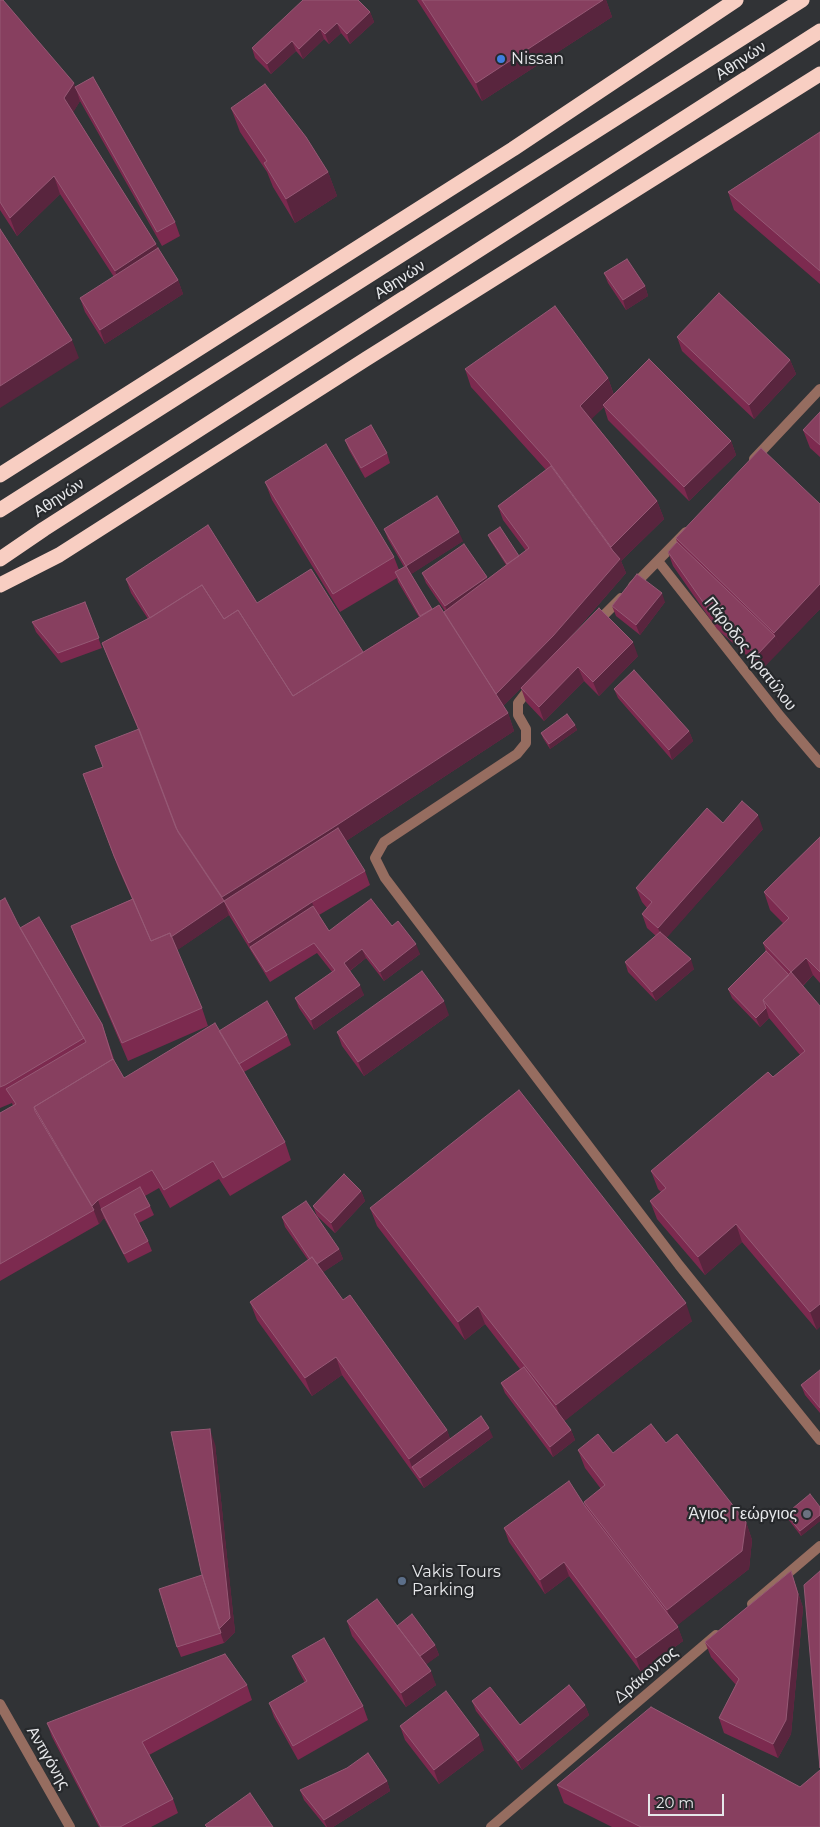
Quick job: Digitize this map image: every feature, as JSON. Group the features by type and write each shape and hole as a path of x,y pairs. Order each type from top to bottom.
{"highway":[{"path":"0,476 513,149 736,0"},
{"name":"Αθηνών","path":"0,510 802,0"},
{"name":"Αθηνών","path":"0,559 820,31"},
{"path":"0,585 59,555 358,364 820,74"}],"street":[{"path":"746,468 820,389"},
{"path":"588,630 692,525"},
{"name":"Πάροδος Κρατύλου","path":"658,561 780,716 820,763"},
{"path":"539,679 525,692 518,703 518,715 526,729 526,743 517,754 384,842 375,858 385,878 679,1265 820,1440"},
{"path":"744,1611 820,1546"},
{"name":"Δράκοντος","path":"491,1827 722,1630"},
{"name":"Αντιγόνης","path":"0,1704 70,1827"}],"building":[{"path":"0,0 3,0 74,83 64,98 156,244 115,271 54,176 10,218 0,202"},
{"path":"303,0 358,0 370,12 347,34 337,23 325,34 320,29 299,49 292,41 267,64 252,48"},
{"name":"Nissan","path":"422,0 603,0 476,83"},
{"path":"93,77 175,222 157,232 75,87"},
{"path":"265,84 306,137 328,172 286,199 264,163 267,161 231,108"},
{"path":"820,132 820,271 728,192"},
{"path":"0,229 72,340 0,386"},
{"path":"158,248 178,280 100,330 80,298"},
{"path":"627,259 645,286 623,300 604,273"},
{"path":"719,293 790,360 749,405 677,337"},
{"path":"555,306 608,378 580,406 657,501 611,547 549,462 465,369"},
{"path":"649,359 731,441 684,487 603,405"},
{"path":"820,412 820,445 803,430"},
{"path":"371,425 387,453 361,468 345,440"},
{"path":"326,444 394,557 333,594 265,482"},
{"path":"761,448 820,504 820,584 774,633 676,538"},
{"path":"551,466 620,559 553,636 496,694 444,612 529,548 498,506"},
{"path":"437,496 459,532 406,566 384,529"},
{"path":"208,525 257,603 311,569 363,652 293,696 238,610 224,619 202,585 150,618 126,579"},
{"path":"500,527 519,556 507,564 488,535"},
{"path":"677,542 775,636 757,655 712,615 668,552"},
{"path":"464,544 487,577 445,606 422,573"},
{"path":"406,566 432,609 420,616 395,572"},
{"path":"637,574 662,593 636,625 612,606"},
{"path":"202,585 224,619 238,610 293,696 439,605 508,713 337,825 222,897 176,828 137,725 102,643 151,617"},
{"path":"85,602 99,638 58,653 32,622"},
{"path":"599,608 633,642 593,682 578,667 539,707 521,688"},
{"path":"634,670 689,731 669,750 614,689"},
{"path":"567,714 575,725 549,744 541,733"},
{"path":"139,729 178,832 224,901 171,937 170,933 151,941 114,856 83,774 103,767 95,746"},
{"path":"742,801 758,815 658,928 642,914 652,902 636,888 707,808 723,823"},
{"path":"338,828 365,871 312,902 249,943 224,901"},
{"path":"820,837 820,972 806,958 791,972 763,943 789,918 764,892"},
{"path":"5,898 84,1038 0,1087 0,901"},
{"path":"133,899 151,941 170,933 202,1008 122,1043 71,926"},
{"path":"371,899 392,926 398,921 416,944 380,972 362,949 344,963 360,985 311,1020 295,998 335,970 314,943 266,972 250,947 313,906 329,931"},
{"path":"39,917 102,1024 113,1059 34,1107 94,1210 0,1264 0,1113 16,1104 6,1089 86,1042 20,928"},
{"path":"660,932 691,959 652,992 625,962"},
{"path":"766,951 789,975 763,1000 766,1008 756,1018 728,989"},
{"path":"422,971 444,1001 358,1062 337,1032"},
{"path":"791,972 820,1006 820,1304 810,1312 736,1224 698,1257 650,1201 666,1188 651,1171 768,1072 773,1077 805,1051 763,1000"},
{"path":"267,1001 287,1035 239,1064 219,1031"},
{"path":"215,1023 285,1142 223,1178 213,1161 164,1190 152,1170 98,1200 92,1206 34,1107 113,1059 124,1078"},
{"path":"519,1090 686,1303 556,1405 478,1306 458,1322 370,1208"},
{"path":"344,1174 361,1191 331,1223 313,1206"},
{"path":"140,1187 150,1206 134,1214 148,1241 124,1254 101,1209"},
{"path":"306,1201 339,1249 317,1264 312,1257 310,1259 282,1217"},
{"path":"312,1257 343,1300 350,1295 447,1430 409,1459 336,1357 305,1378 250,1302"},
{"path":"524,1367 571,1430 550,1447 501,1383"},
{"path":"820,1370 820,1408 801,1385"},
{"path":"481,1416 489,1428 420,1478 412,1467"},
{"path":"651,1424 666,1443 677,1434 746,1522 742,1551 667,1610 584,1502 605,1485 578,1450 598,1434 613,1453"},
{"path":"210,1429 230,1618 219,1629 201,1571 171,1432"},
{"path":"569,1481 585,1506 678,1627 636,1658 564,1562 540,1580 504,1528"},
{"name":"Άγιος Γεώργιος","path":"810,1494 820,1507 820,1515 800,1531 786,1514"},
{"path":"791,1571 798,1594 786,1720 773,1744 719,1718 739,1679 705,1642"},
{"path":"820,1571 820,1768 804,1585"},
{"path":"202,1575 221,1633 177,1647 159,1589"},
{"path":"377,1599 431,1671 401,1693 347,1621"},
{"path":"412,1614 435,1645 420,1656 397,1626"},
{"path":"324,1638 363,1706 293,1746 269,1703 307,1681 292,1656"},
{"path":"225,1654 247,1685 142,1742 173,1799 120,1827 101,1827 47,1723"},
{"path":"569,1685 585,1705 518,1761 472,1701 490,1687 520,1725"},
{"path":"446,1691 479,1735 434,1770 400,1726"},
{"path":"651,1707 800,1787 820,1770 820,1827 641,1827 557,1785"},
{"path":"368,1753 387,1781 324,1820 300,1790 347,1768"},
{"path":"250,1793 273,1827 207,1827 205,1825"}],"place":[{"name":"Nissan","path":"501,59"},
{"name":"Άγιος Γεώργιος","path":"807,1514"},
{"name":"Vakis Tours Parking","path":"402,1581"}]}
